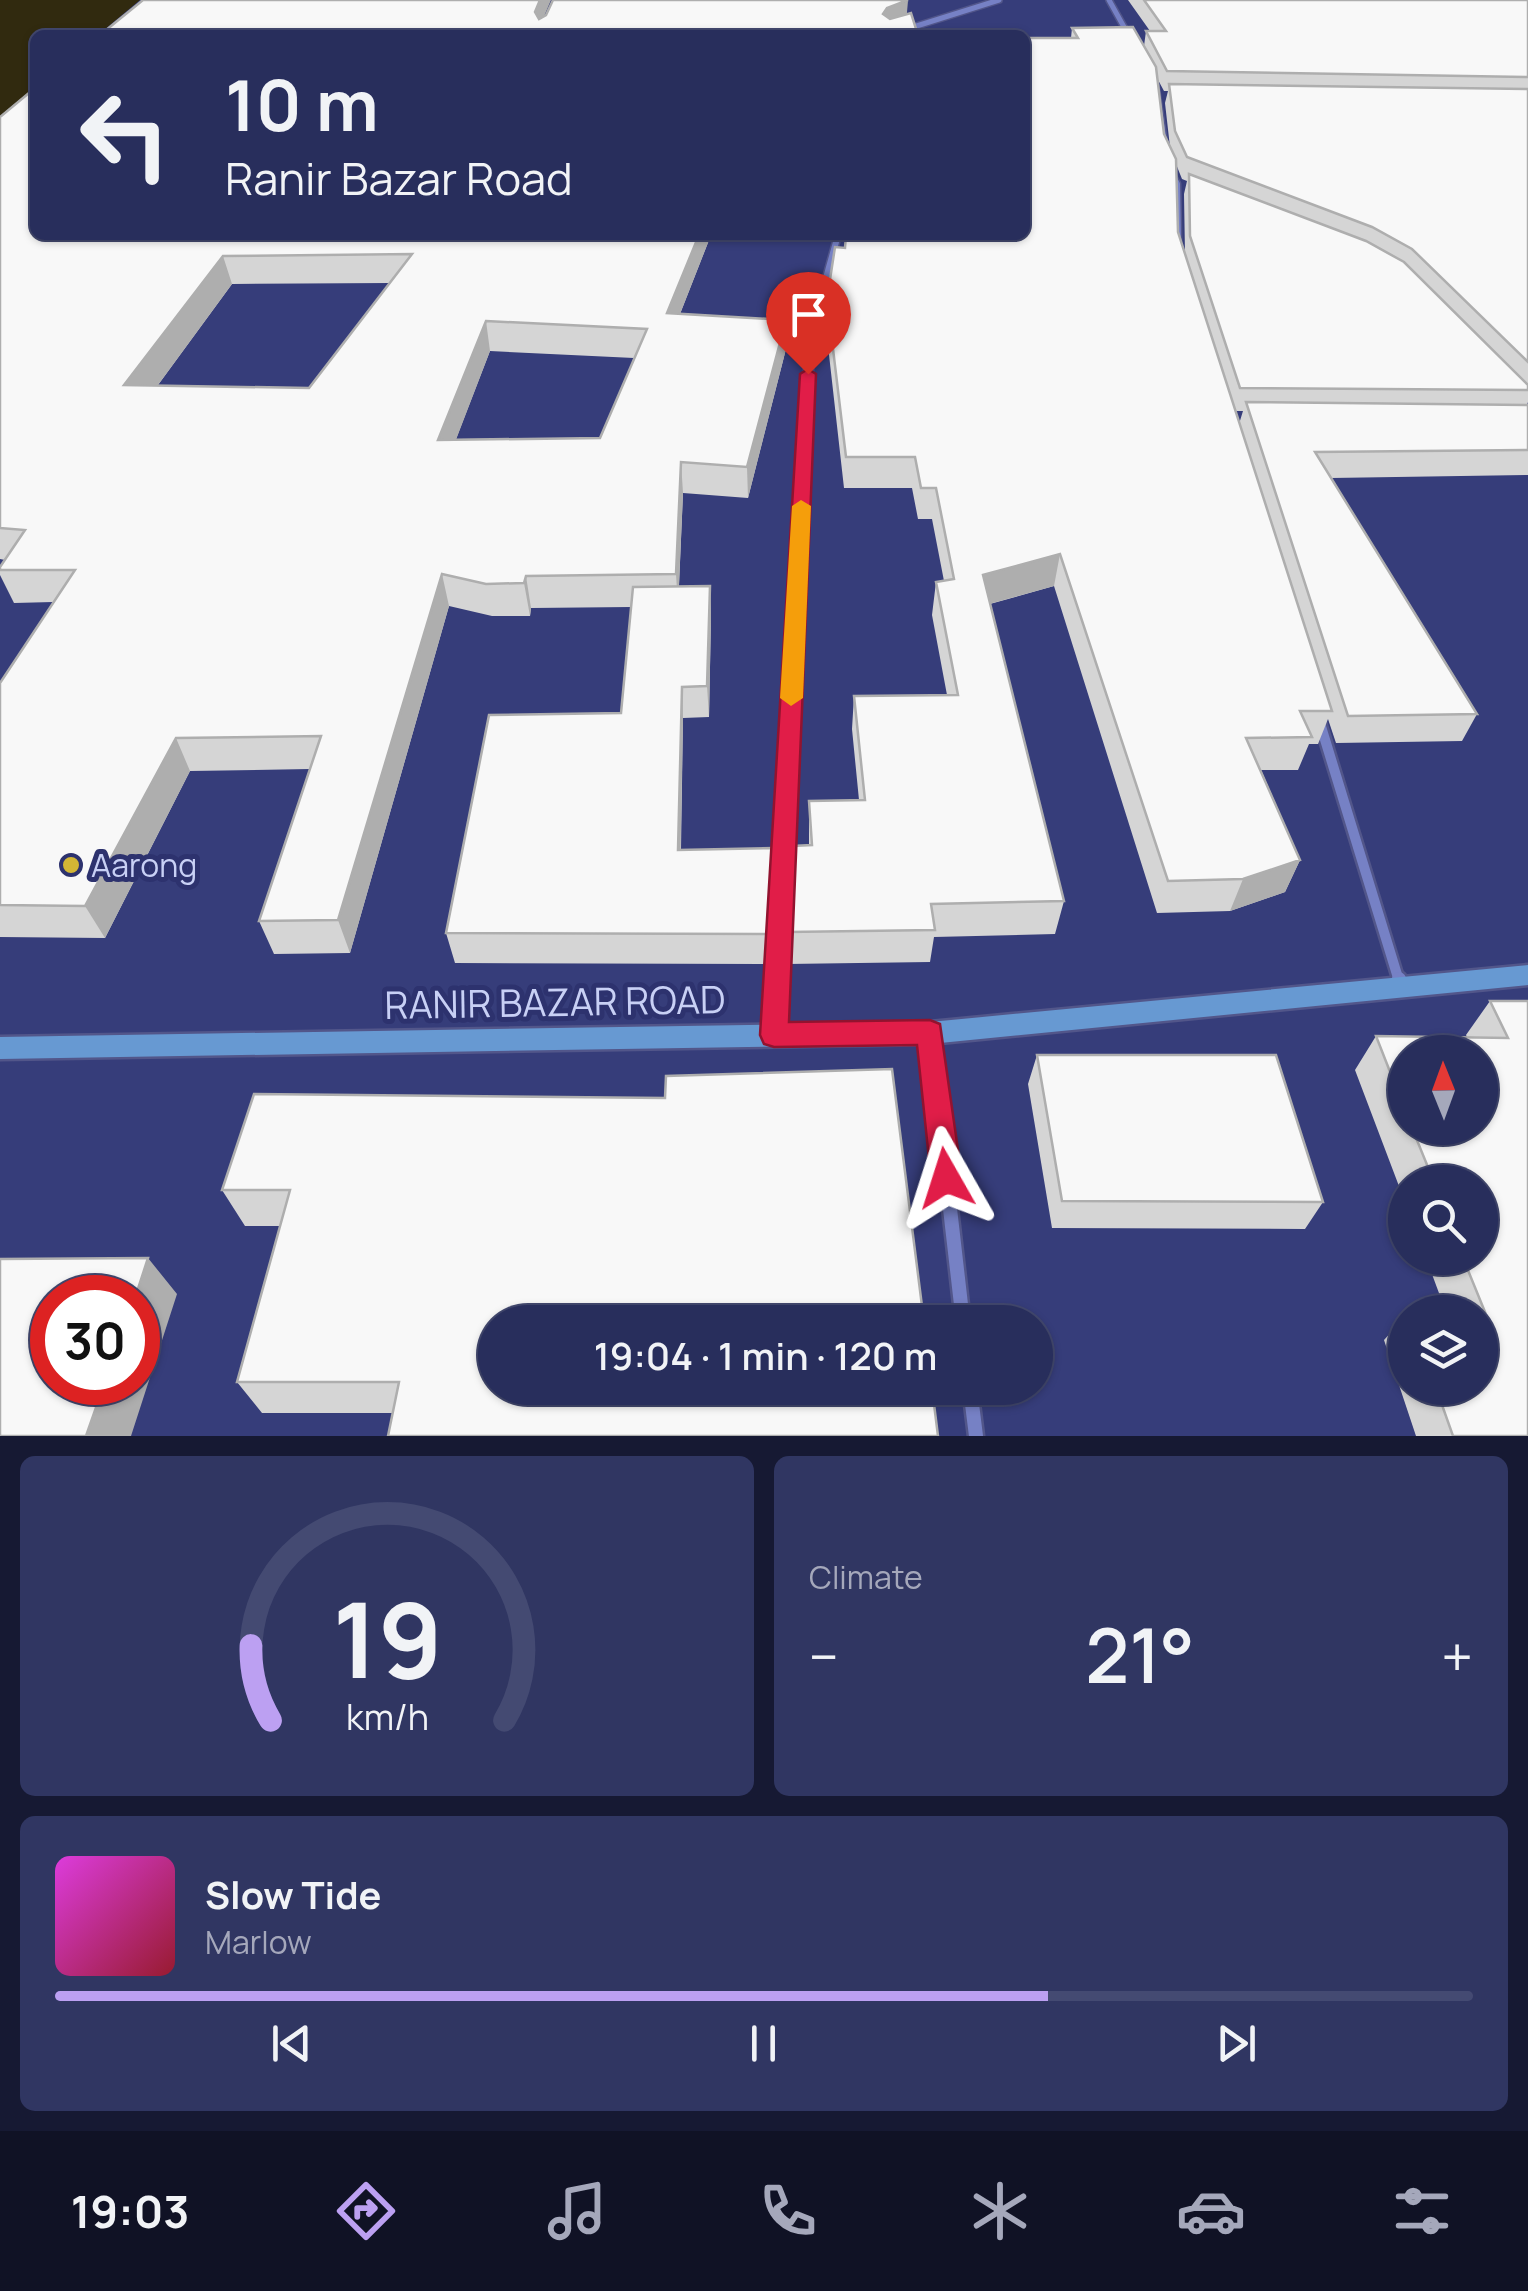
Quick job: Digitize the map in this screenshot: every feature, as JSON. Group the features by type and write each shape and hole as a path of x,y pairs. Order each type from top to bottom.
{"main road":[{"name":"RANIR BAZAR ROAD","path":"0,1048 930,1033 1528,975"}],"street":[{"path":"904,30 999,0"},
{"path":"1109,0 1133,44"},
{"path":"1149,74 1160,98 1166,164 1178,184 1188,190"},
{"path":"1178,184 1178,258"},
{"path":"774,1035 810,335 837,240"},
{"path":"1316,708 1402,987"},
{"path":"930,1033 961,1305"},
{"path":"972,1405 976,1436"}],"shaded area":[{"path":"0,0 140,0 104,30 30,30 30,91 0,116"}],"building":[{"path":"143,0 540,0 535,12 539,19 546,15 553,0 908,0 887,8 883,14 890,19 911,13 916,30 106,30"},
{"path":"1144,0 1528,0 1528,77 1167,71 1146,31 1166,31"},
{"path":"1133,27 1156,67 1164,134 1176,159 1178,232 1332,711 1300,711 1312,737 1246,738 1300,860 1243,879 1168,881 1060,554 983,575 1064,901 931,904 935,930 787,932 792,846 812,845 809,801 865,800 854,696 958,695 936,582 954,579 936,488 921,488 915,457 846,457 827,299 835,247 845,248 846,240 1030,240 1030,38 1078,38 1072,28"},
{"path":"1169,84 1528,89 1528,362 1412,249 1372,227 1187,157 1175,131"},
{"path":"30,92 30,240 697,240 667,313 786,320 747,467 681,462 676,574 526,576 524,583 486,584 442,574 338,920 259,921 321,736 176,738 85,906 0,905 0,683 75,570 0,570 25,530 0,528 0,117","holes":["412,254 309,388 124,385 223,256","486,321 647,329 600,438 438,440"]},
{"path":"1189,174 1366,241 1404,262 1528,385 1528,390 1240,388 1190,236"},
{"path":"1246,402 1528,405 1528,450 1315,452 1477,714 1348,716"},
{"path":"710,586 707,686 682,687 678,850 774,848 769,934 446,933 489,715 621,713 633,587"},
{"path":"1490,1001 1528,1001 1528,1436 1453,1436 1442,1405 1498,1405 1498,1295 1478,1295 1470,1275 1498,1275 1498,1165 1427,1165 1419,1145 1498,1145 1498,1038 1508,1038"},
{"path":"1376,1036 1388,1036 1388,1067"},
{"path":"1037,1055 1276,1055 1323,1202 1062,1201"},
{"path":"892,1069 922,1305 478,1305 478,1405 934,1405 938,1436 388,1436 399,1382 237,1382 290,1190 222,1190 254,1094 665,1098 666,1076"},
{"path":"148,1258 142,1275 30,1275 30,1405 97,1405 86,1436 0,1436 0,1259"}],"slow traffic":[{"path":"791,698 801,506"}],"place":[{"name":"Aarong","path":"71,865"}],"route":[{"path":"808,374 774,1035 930,1033 946,1178"}]}
